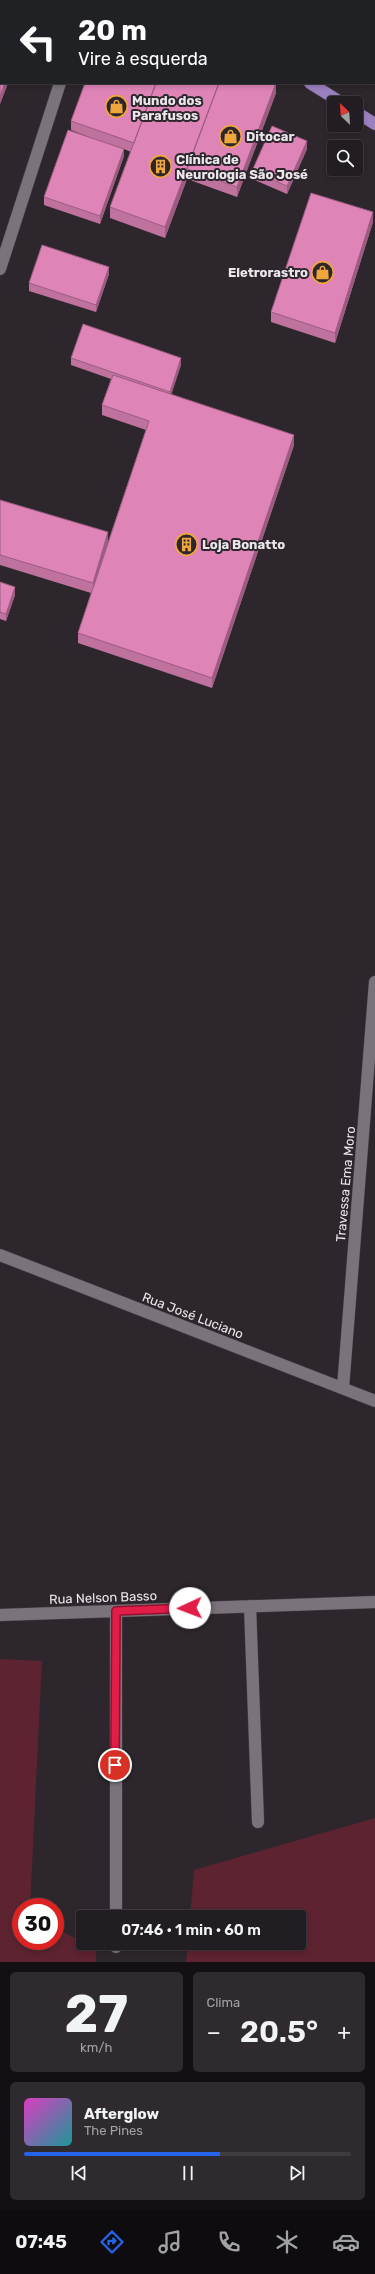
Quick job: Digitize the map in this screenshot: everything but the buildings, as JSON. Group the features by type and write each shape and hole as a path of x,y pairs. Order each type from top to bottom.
{"main road":[{"path":"312,84 331,96"},
{"path":"363,116 375,124"}],"street":[{"path":"0,269 60,84"},
{"name":"Travessa Ema Moro","path":"343,1388 375,982"},
{"name":"Rua José Luciano","path":"0,1256 375,1401"},
{"name":"Rua Nelson Basso","path":"0,1615 375,1602"},
{"path":"250,1606 258,1822"},
{"path":"116,1611 116,1910"}],"shaded area":[{"path":"0,1659 42,1661 30,1898 12,1898 12,1950 64,1950 64,1933 76,1939 76,1950 96,1950 96,1962 0,1962"},
{"path":"375,1818 375,1962 186,1962 187,1950 306,1950 306,1910 191,1910 194,1870"}],"place":[{"name":"Mundo dos Parafusos","path":"116,107"},
{"name":"Ditocar","path":"231,136"},
{"name":"Clínica de Neurologia São José","path":"161,166"},
{"name":"Eletrorastro","path":"323,272"},
{"name":"Loja Bonatto","path":"186,544"}],"route":[{"path":"115,1765 116,1611 190,1608"}]}
